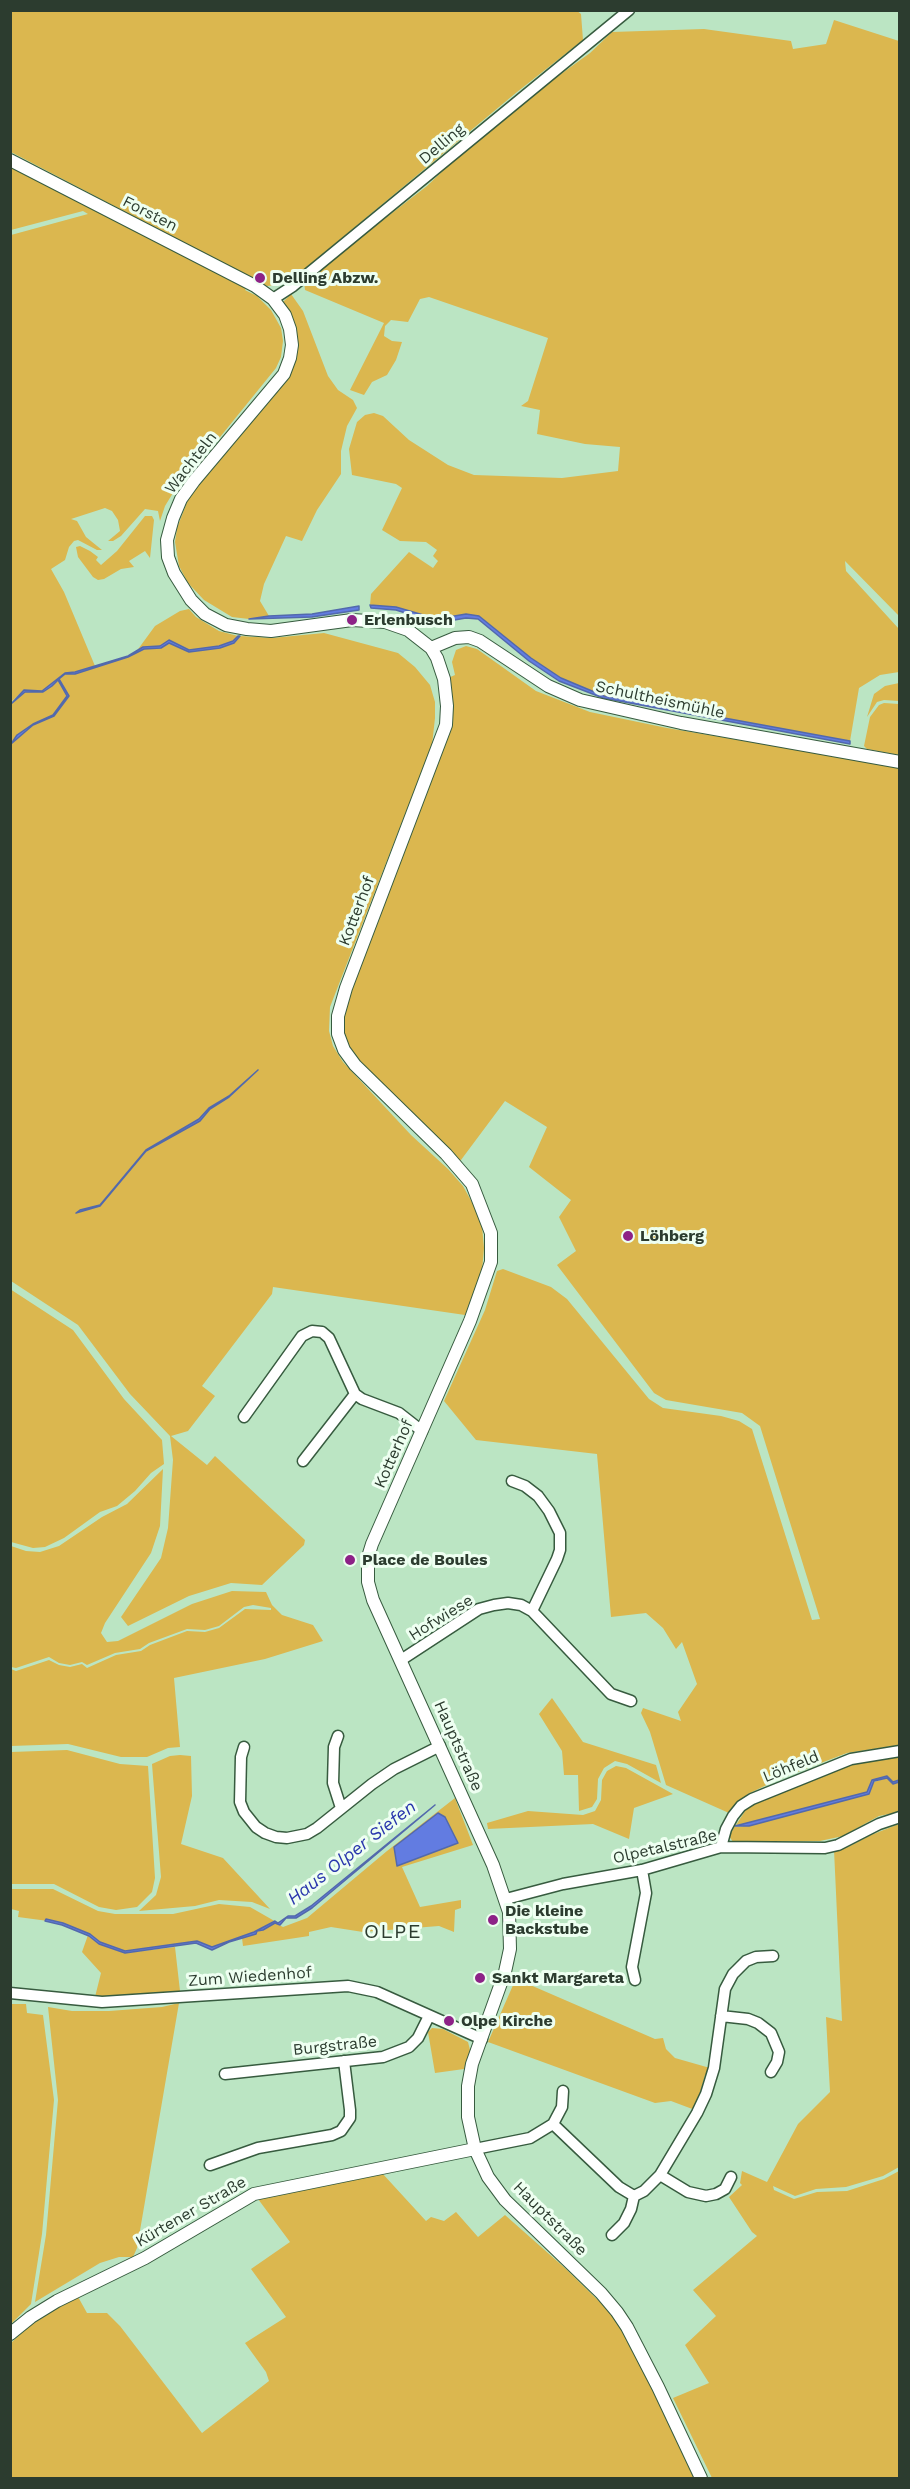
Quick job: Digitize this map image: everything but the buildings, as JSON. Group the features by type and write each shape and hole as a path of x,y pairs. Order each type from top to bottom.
{"street":[{"name":"Delling","path":"273,299 293,286 629,10"},
{"name":"Forsten","path":"10,160 255,286 273,299"},
{"name":"Wachteln","path":"273,299 285,315 290,329 290,358 284,374 181,499 167,540 168,557 174,573 191,600 205,614 226,625 271,631 365,620 385,622 408,630 431,648"},
{"name":"Schultheismühle","path":"431,648 455,638 469,637 480,641 548,686 598,705 681,723 900,762"},
{"name":"Kotterhof","path":"401,1660 373,1600 368,1582 368,1557 379,1526 470,1321 491,1262 492,1233 472,1184 446,1154 355,1065 344,1050 338,1034 338,1016 346,988 446,725 447,706 444,679 431,648"},
{"path":"244,1417 302,1336 312,1331 322,1332 329,1338 355,1394 362,1399 399,1413 422,1431"},
{"path":"303,1461 355,1394"},
{"path":"512,1480 538,1496 560,1533 560,1551 532,1611 610,1694 631,1701"},
{"name":"Hofwiese","path":"401,1660 479,1610 508,1603 532,1611"},
{"name":"Hauptstraße","path":"401,1660 494,1865 506,1899 510,1923 508,1960 501,1987 472,2064 468,2086 468,2117 475,2150 488,2177 505,2200 601,2293 617,2312 658,2387 701,2478"},
{"path":"338,1736 334,1747 333,1783 341,1808"},
{"path":"244,1747 241,1757 240,1802 249,1820 256,1827 276,1837 297,1836 318,1828 394,1769 440,1746"},
{"name":"Löhfeld","path":"721,1847 726,1829 733,1816 741,1806 752,1799 851,1759 900,1751"},
{"name":"Olpetalstraße","path":"506,1899 562,1884 642,1870 721,1847 825,1848 838,1845 879,1824 900,1817"},
{"path":"635,1980 632,1967 646,1893 642,1870"},
{"path":"612,2235 624,2223 632,2209 634,2196 652,2185 660,2175 706,2094 714,2068 725,1989 733,1974 746,1961 756,1957 772,1956"},
{"name":"Zum Wiedenhof","path":"10,1993 102,2002 348,1986 377,1992 482,2039"},
{"name":"Burgstraße","path":"225,2074 383,2057 409,2047 418,2038 429,2016"},
{"path":"721,2016 748,2019 771,2033 777,2042 779,2052 777,2062 771,2072"},
{"path":"210,2165 258,2148 332,2135 341,2131 350,2118 344,2061"},
{"path":"475,2150 530,2138 553,2124 562,2107 563,2091"},
{"path":"553,2124 619,2187 634,2196"},
{"name":"Kürtener Straße","path":"10,2334 31,2317 57,2301 145,2258 254,2194 475,2150"},
{"path":"660,2175 688,2193 706,2196 725,2189 731,2177"}],"shaded area":[{"path":"576,10 581,14 583,40 289,282 278,285 267,286 11,152 10,11"},
{"path":"834,20 899,41 899,616 845,561 846,571 899,629 899,672 880,675 859,688 850,741 604,696 561,678 531,658 479,616 466,614 437,619 396,607 370,605 371,594 409,552 433,568 438,561 433,556 437,550 426,542 400,541 382,530 402,488 396,484 352,475 349,449 357,422 365,415 374,413 383,416 409,440 448,465 474,475 562,478 618,471 620,447 585,444 537,434 540,410 521,406 528,401 548,338 429,297 420,299 408,322 391,320 385,326 384,336 392,341 402,342 396,360 387,375 372,382 364,395 350,390 384,323 305,290 304,281 427,186 452,162 543,87 590,53 612,32 704,29 791,41 793,49 826,44"},
{"path":"11,163 248,286 245,290 257,296 271,310 281,328 283,341 281,357 276,368 186,479 176,488 165,506 160,521 158,511 145,509 121,536 108,541 120,531 118,520 112,511 105,508 71,519 77,521 86,537 102,550 97,550 78,540 74,541 69,547 65,560 51,569 64,592 95,666 65,673 42,691 24,690 11,702 11,235 88,214 83,211 11,230"},
{"path":"291,294 303,311 328,376 338,390 353,400 357,408 347,426 341,451 341,474 317,510 302,541 286,536 264,584 260,601 269,616 249,619 232,617 204,600 188,583 179,566 175,542 177,528 189,497 273,397 294,358 283,302"},
{"path":"145,516 152,516 154,520 150,558 145,551 129,561 134,567 121,569 104,579 98,580 93,577 78,557 76,547 80,546 90,551 98,557 96,560 101,565 117,551"},
{"path":"189,609 196,617 219,631 238,636 233,641 219,646 189,650 169,641 160,646 143,647 136,652 155,626 180,611"},
{"path":"324,633 398,653 415,667 430,685 435,702 432,745 330,1007 329,1031 333,1046 343,1062 411,1135 463,1186 482,1226 484,1248 482,1271 465,1315 273,1287 272,1294 202,1386 215,1396 188,1431 171,1436 207,1465 215,1456 305,1540 304,1545 262,1585 231,1583 189,1596 128,1626 121,1617 161,1558 168,1528 173,1460 170,1436 130,1394 78,1325 11,1281 11,744 33,725 54,716 69,696 59,679 65,674 75,674 128,657 144,649 161,648 169,643 189,652 220,648 234,643 240,636 272,638","holes":["258,1070 229,1097 210,1109 200,1121 146,1151 100,1206 81,1211 100,1205 146,1150 199,1119 209,1108 229,1096"]},
{"path":"466,646 477,649 536,691 590,712 667,728 899,767 899,1745 847,1753 779,1779 748,1794 729,1813 666,1785 650,1732 641,1713 643,1708 681,1721 678,1712 697,1684 682,1642 676,1649 663,1628 646,1613 611,1617 597,1454 476,1440 444,1401 485,1310 497,1271 503,1269 551,1287 567,1299 649,1399 663,1408 721,1416 739,1421 752,1429 812,1620 820,1619 760,1426 742,1413 666,1400 654,1393 557,1265 576,1251 559,1217 571,1200 529,1167 547,1127 505,1101 458,1164 345,1048 340,1017 439,750 448,678 455,675 452,662 456,650"},
{"path":"58,679 67,696 53,715 33,724 11,742 11,704 25,692 43,692"},
{"path":"899,683 899,701 877,702 867,717 874,694 885,686"},
{"path":"899,704 899,755 867,749 864,746 870,717 879,705"},
{"path":"10,1289 73,1330 124,1399 162,1440 164,1464 151,1473 135,1491 117,1506 100,1512 64,1538 45,1547 33,1548 11,1542"},
{"path":"163,1469 160,1526 151,1553 105,1623 101,1633 107,1642 118,1641 192,1604 232,1591 266,1592 272,1605 282,1615 313,1625 323,1641 265,1659 174,1678 180,1747 168,1748 147,1757 121,1757 68,1744 11,1746 11,1669 16,1671 49,1660 70,1667 82,1664 87,1668 116,1655 141,1651 150,1645 187,1631 205,1632 219,1628 245,1609 271,1610 271,1608 253,1605 244,1607 219,1626 205,1630 187,1629 149,1643 140,1649 115,1653 87,1665 82,1662 70,1665 59,1663 49,1657 16,1668 11,1667 11,1546 26,1551 40,1552 59,1546 102,1517 127,1504"},
{"path":"552,1698 583,1742 656,1765 661,1783 627,1764 615,1761 604,1768 598,1779 597,1799 592,1807 579,1811 578,1775 564,1775 562,1751 539,1714"},
{"path":"67,1750 120,1764 148,1766 155,1878 152,1892 137,1907 116,1910 99,1907 54,1884 11,1884 11,1752"},
{"path":"899,1755 899,1780 893,1782 887,1776 872,1780 868,1792 749,1824 736,1825 747,1808 762,1800 850,1764"},
{"path":"170,1756 191,1756 192,1796 181,1844 223,1858 270,1909 252,1902 219,1900 195,1906 139,1911 156,1895 161,1877 152,1764"},
{"path":"616,1766 626,1768 673,1794 634,1808 629,1839 593,1824 488,1829 487,1823 528,1811 583,1815 595,1811 601,1800 602,1780 607,1771"},
{"path":"887,1778 893,1784 899,1782 899,1812 879,1816 843,1836 820,1841 733,1842 729,1836 735,1826 740,1827 869,1794 874,1782"},
{"path":"455,1798 473,1845 402,1867 420,1907 461,1900 461,1908 455,1910 454,1932 439,1926 363,1932 331,1927 309,1932 309,1936 243,1946 242,1938 256,1934 257,1931 275,1923 283,1927 307,1918"},
{"path":"899,1824 899,2167 883,2176 846,2187 816,2189 795,2196 773,2186 774,2190 794,2199 817,2192 847,2191 884,2179 899,2171 899,2478 712,2478 673,2398 709,2383 685,2345 716,2316 693,2290 757,2236 729,2197 742,2185 740,2183 742,2171 767,2182 798,2124 830,2092 826,2017 842,2021 834,1850 848,1847"},
{"path":"11,1889 53,1889 98,1911 115,1914 173,1914 219,1904 250,1907 278,1923 274,1921 254,1932 212,1947 196,1941 125,1951 100,1942 90,1934 63,1923 18,1917 19,1911 11,1909"},
{"path":"88,1935 99,1944 125,1953 175,1947 180,1991 95,1997 101,1973 82,1952"},
{"path":"521,1981 655,2039 663,2038 666,2049 675,2058 710,2068 708,2075 705,2075 695,2110 671,2101 655,2103 488,2042 514,1983"},
{"path":"179,2003 137,2248 133,2257 119,2257 100,2263 35,2302 46,2235 58,2100 48,2007 72,2011 109,2011 162,2007"},
{"path":"11,2004 26,2004 27,2013 43,2015 54,2100 42,2234 31,2304 11,2324"},
{"path":"432,2028 443,2029 468,2042 470,2050 464,2069 435,2073 428,2032"},
{"path":"382,2173 426,2221 431,2217 444,2221 456,2212 478,2237 505,2215 566,2269 612,2314 626,2334 694,2478 11,2478 11,2343 28,2327 77,2295 87,2313 107,2313 120,2326 202,2433 269,2381 266,2372 245,2343 286,2317 251,2269 290,2242 258,2199 270,2193"}],"water":[{"path":"370,605 396,607 437,619 466,614 479,616 531,658 561,678 604,696 850,741 850,744 603,698 559,681 529,661 478,619 466,618 437,623 396,610 371,608"},
{"path":"359,606 359,610 312,617 249,619 312,614"},
{"path":"240,636 234,643 220,648 189,652 169,643 161,648 144,649 128,657 75,674 65,674 59,679 69,696 54,716 33,725 11,744 17,735 33,724 53,715 67,696 58,680 43,692 25,692 11,704 24,690 42,691 65,673 128,656 143,647 160,646 169,640 189,650 219,646 233,641"},
{"path":"258,1070 229,1097 210,1109 200,1121 146,1151 100,1206 76,1213 100,1205 146,1150 199,1119 209,1108 229,1096"},
{"path":"887,1776 893,1782 899,1780 899,1782 893,1784 887,1778 874,1781 869,1794 749,1826 735,1826 867,1792 872,1780"},
{"path":"435,1805 312,1908 296,1918 286,1918 280,1925 275,1923 257,1931 256,1934 212,1950 196,1943 125,1953 99,1944 89,1936 62,1925 45,1921 46,1919 63,1923 90,1934 100,1942 125,1951 197,1941 212,1947 254,1932 275,1921 278,1923 288,1916 295,1916 311,1906"},
{"path":"438,1813 445,1817 458,1843 397,1866 394,1847"}],"place":[{"name":"Delling Abzw.","path":"260,278"},
{"name":"Erlenbusch","path":"352,620"},
{"name":"Löhberg","path":"628,1236"},
{"name":"Place de Boules","path":"350,1560"},
{"name":"Die kleine Backstube","path":"493,1920"},
{"name":"Sankt Margareta","path":"480,1978"},
{"name":"Olpe Kirche","path":"449,2021"}],"district":[{"name":"OLPE","path":"393,1932"}],"water label":[{"name":"Haus Olper Siefen","path":"352,1853"}]}
